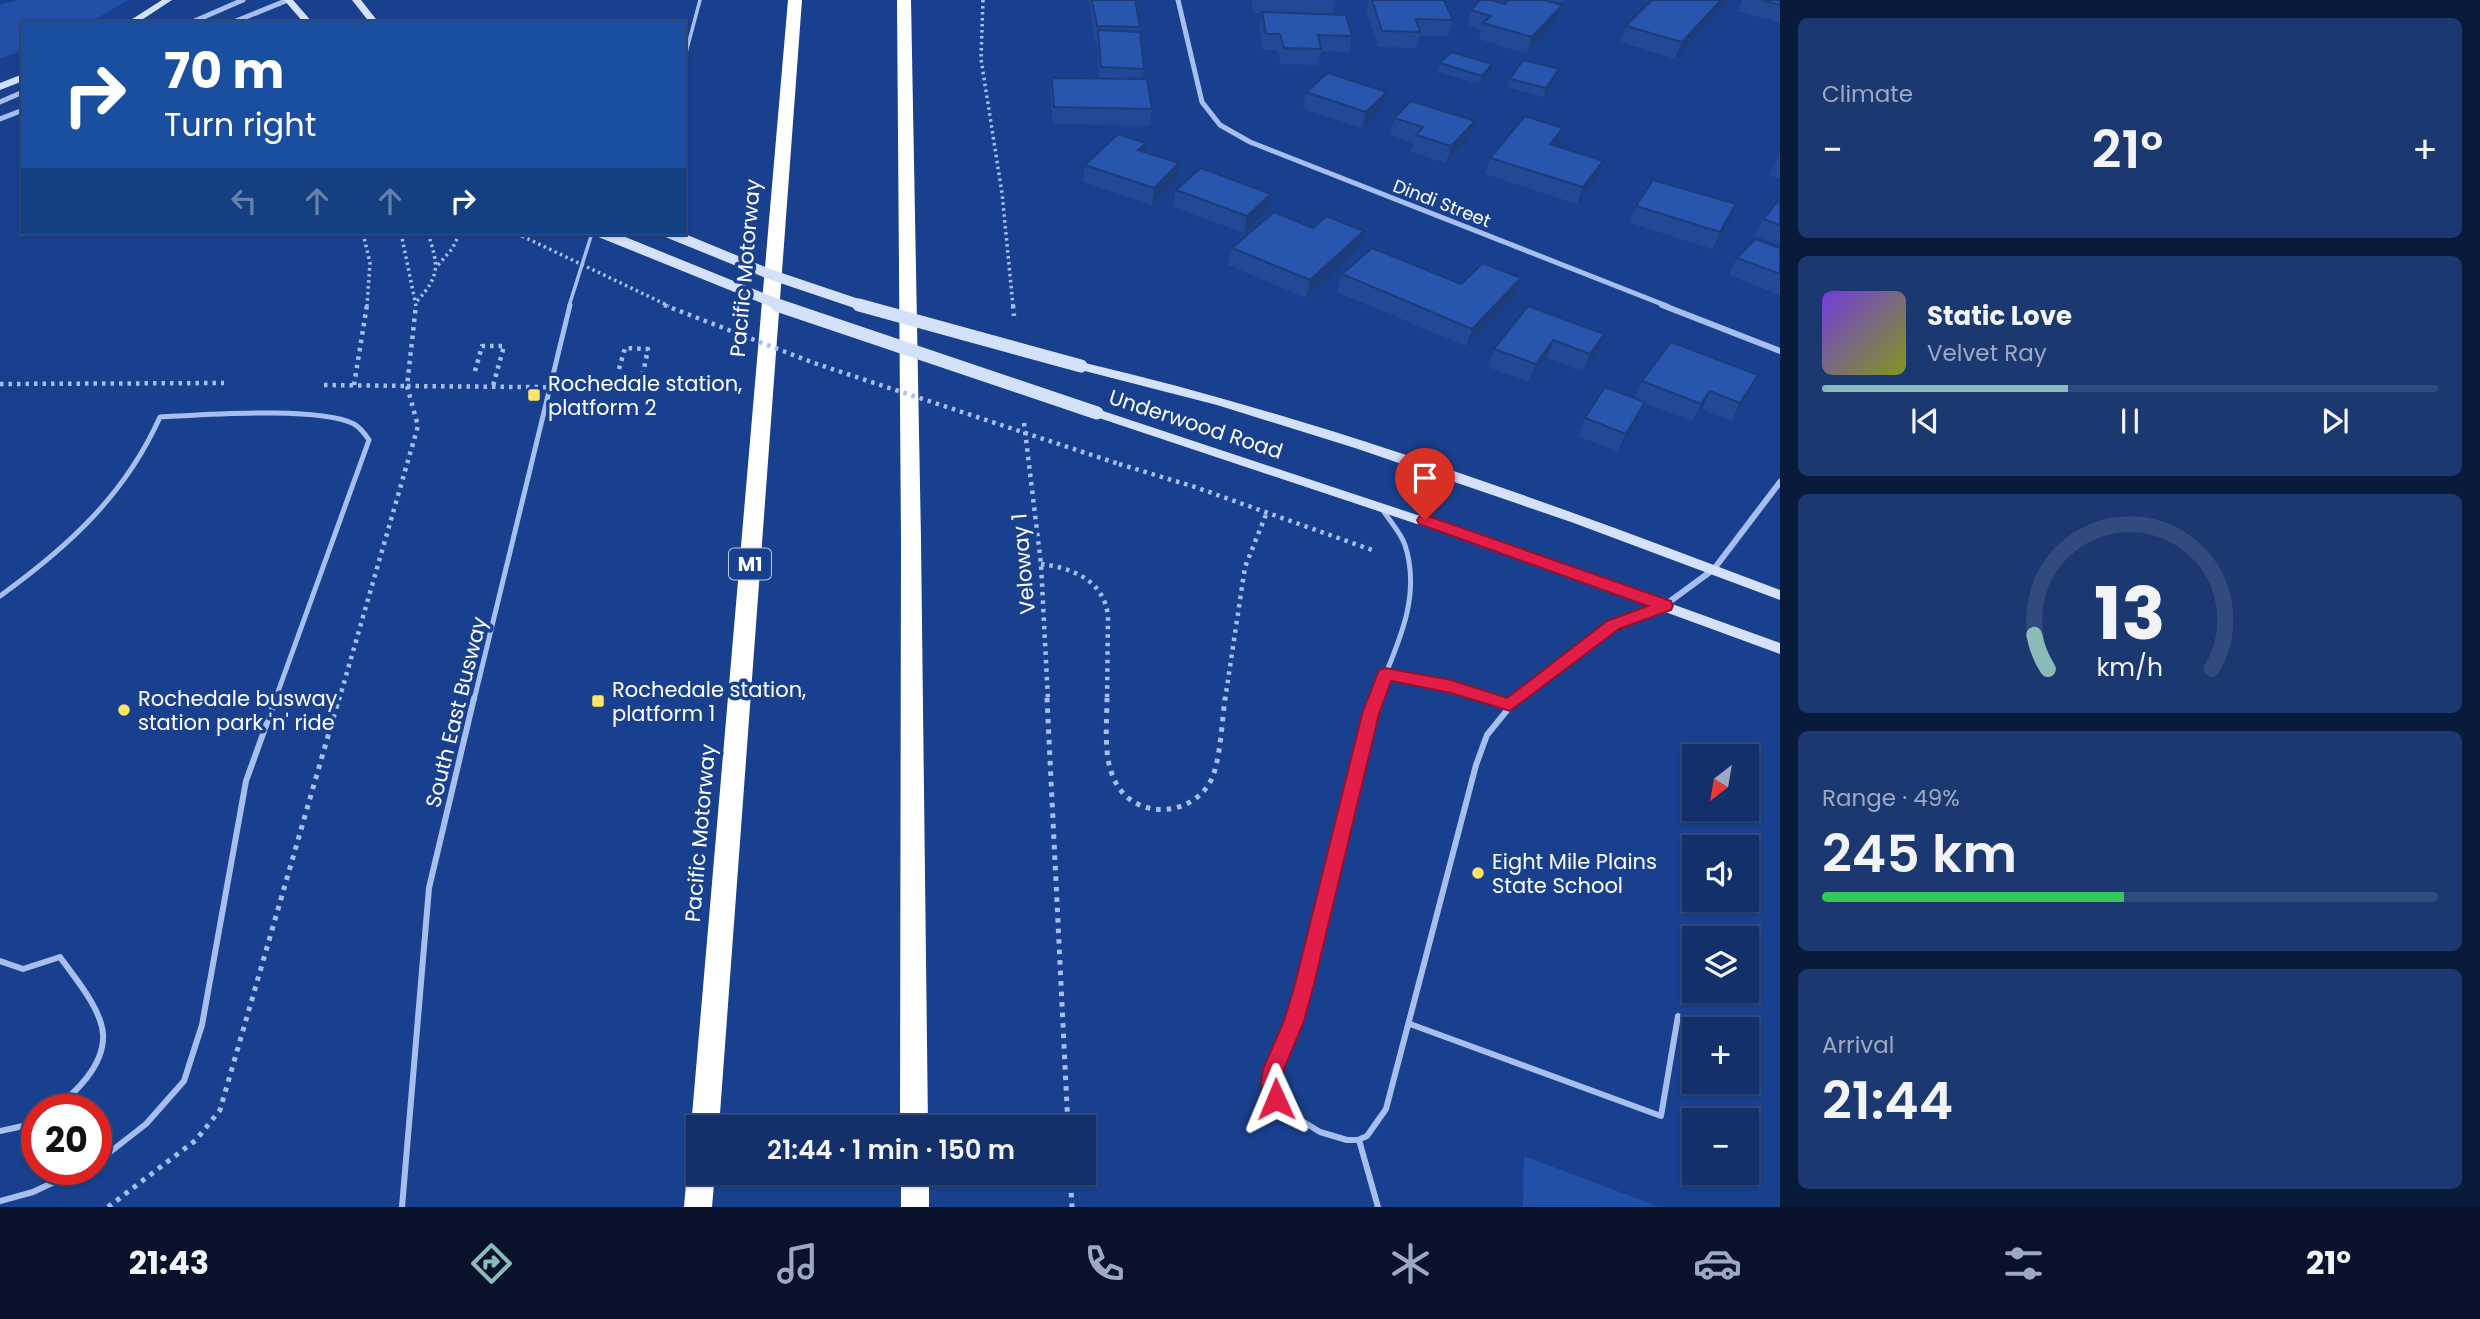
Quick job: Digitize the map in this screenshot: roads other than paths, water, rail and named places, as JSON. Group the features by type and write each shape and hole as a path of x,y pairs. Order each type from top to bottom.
{"highway":[{"name":"Pacific Motorway","path":"706,1115 795,0"},
{"path":"904,0 912,554 914,1115"},
{"path":"698,1207 700,1185"},
{"path":"915,1185 915,1207"}],"main road":[{"path":"133,21 167,0"},
{"path":"288,0 307,21"},
{"path":"356,0 373,21"},
{"path":"0,87 21,77"},
{"name":"Underwood Road","path":"607,235 734,291 790,311 1379,505 1780,649"},
{"name":"Underwood Road","path":"673,235 708,251 852,303 1275,416 1536,504 1780,595"}],"street":[{"path":"195,21 243,0"},
{"path":"237,21 288,0"},
{"name":"Dindi Street","path":"1178,0 1202,103 1220,125 1240,136 1780,351"},
{"path":"0,102 21,93"},
{"path":"0,119 21,111"},
{"path":"1665,606 1714,569 1780,482"}],"lane":[{"path":"686,52 700,0"},
{"name":"South East Busway","path":"402,1207 429,888 564,323 591,235"},
{"path":"0,596 41,565 100,509 131,473 160,417 276,415 327,418 355,424 369,440 246,781 202,1026 184,1081 146,1124 112,1151"},
{"path":"1379,505 1405,544 1411,585 1410,608 1370,714 1305,984 1294,1021 1273,1069 1271,1084 1276,1099 1300,1121 1341,1139 1359,1140 1371,1133 1386,1109 1476,765 1487,735 1510,705 1613,625 1665,606"},
{"path":"1385,674 1451,687 1510,705"},
{"path":"0,961 23,969 60,957 85,996 103,1034 95,1066 69,1094"},
{"path":"1410,1024 1661,1116 1678,1016"},
{"path":"0,1131 21,1126"},
{"path":"1359,1140 1378,1207"},
{"path":"0,1201 48,1185"}],"place":[{"name":"Rochedale station, platform 2","path":"534,395"},
{"name":"Rochedale station, platform 1","path":"598,701"},
{"name":"Rochedale busway station park 'n' ride","path":"124,710"},
{"name":"Eight Mile Plains State School","path":"1478,873"}]}
